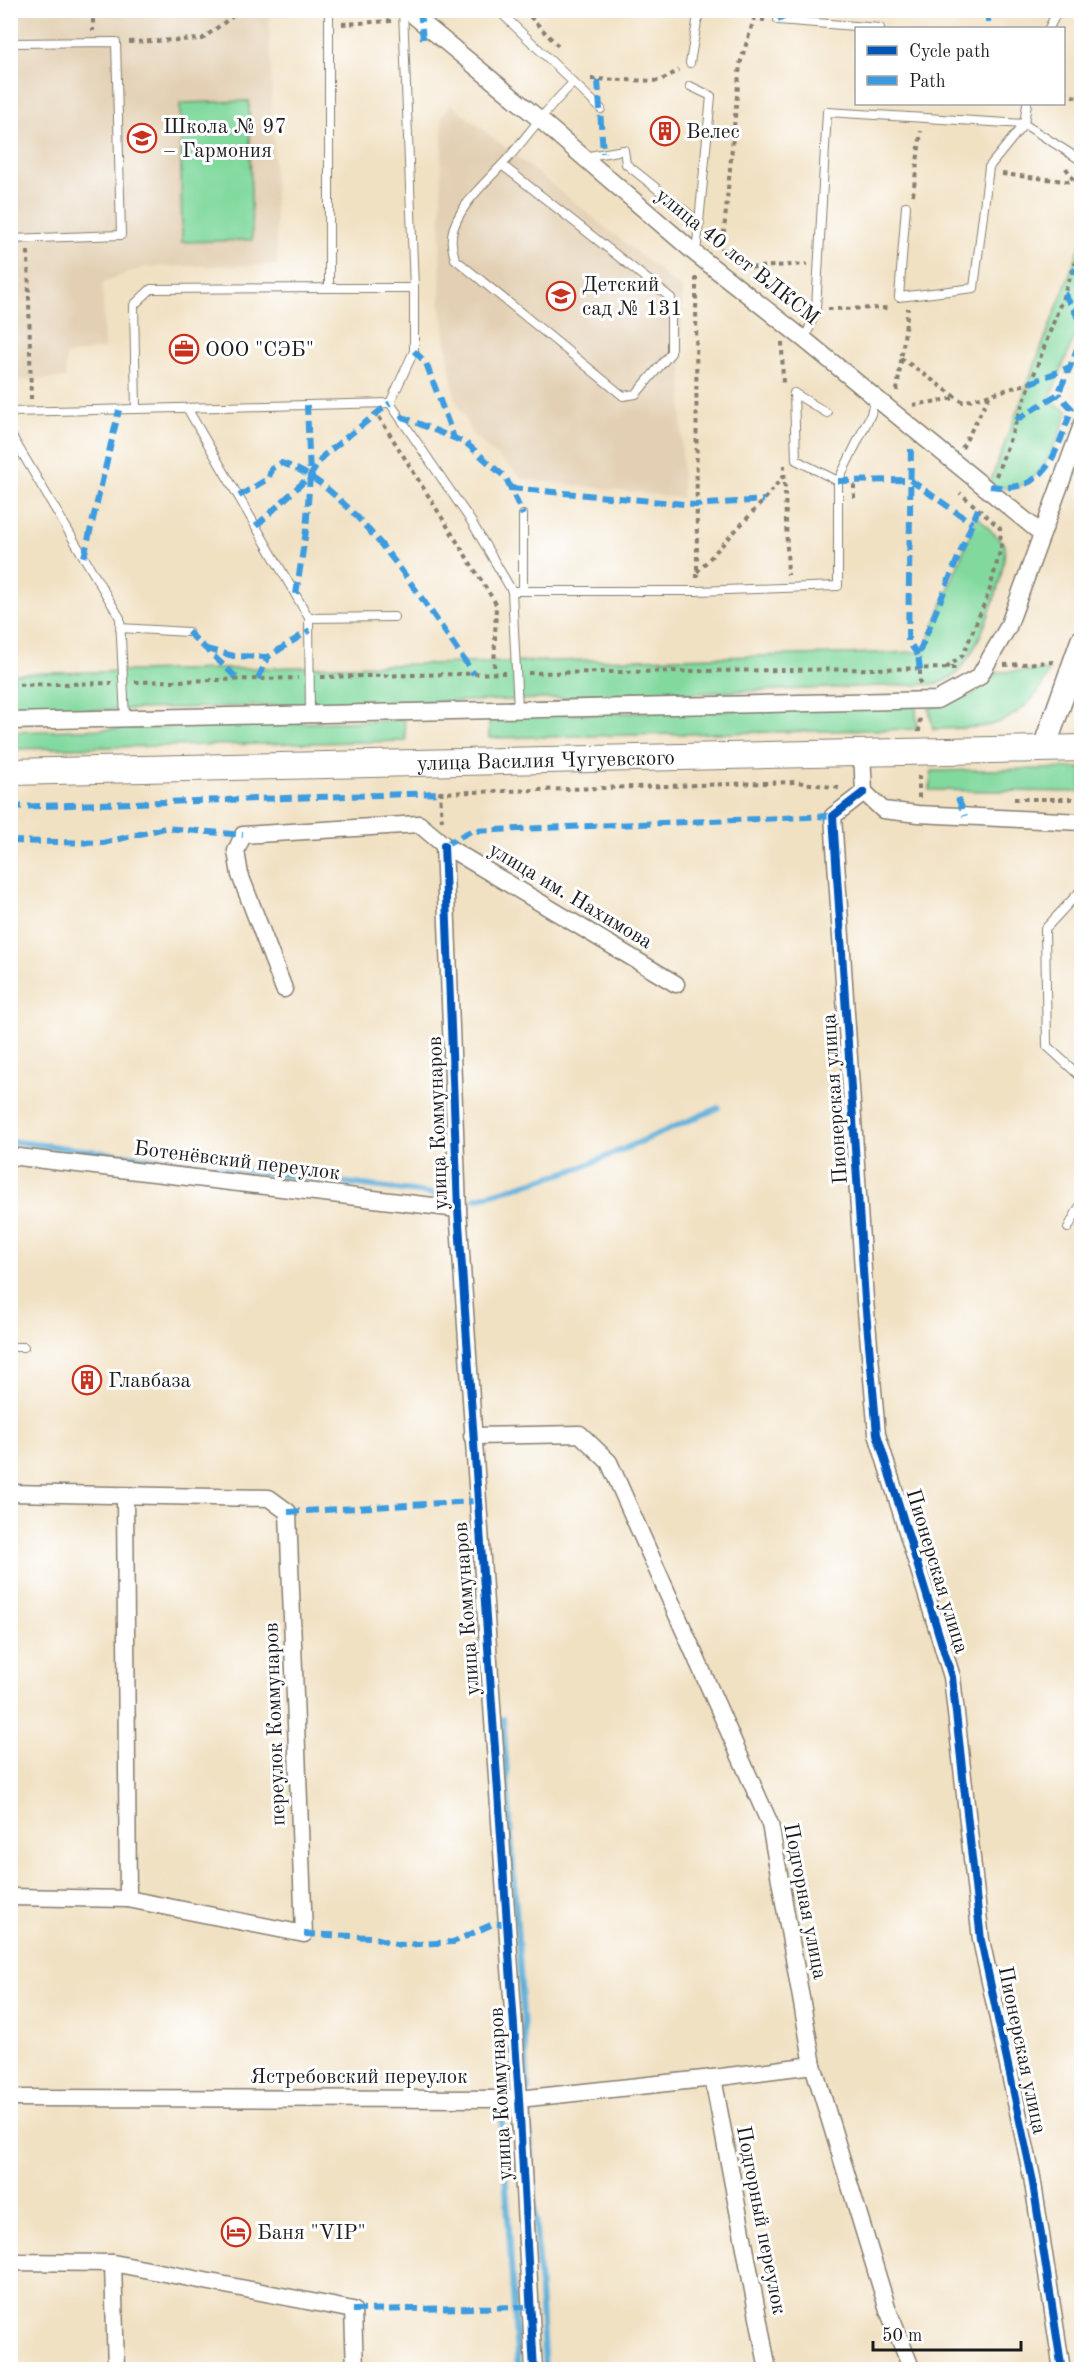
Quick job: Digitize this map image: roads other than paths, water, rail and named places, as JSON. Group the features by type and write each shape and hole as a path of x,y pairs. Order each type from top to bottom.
{"main road":[{"path":"1044,748 1078,651"},
{"name":"улица Василия Чугуевского","path":"10,772 1082,747"}],"street":[{"name":"улица 40 лет ВЛКСМ","path":"405,14 538,118 696,254 806,340 1042,534"},
{"path":"10,721 937,700 980,677 1008,627 1082,424"},
{"path":"862,753 864,792 883,810 918,814 1082,822"},
{"name":"Пионерская улица","path":"864,792 833,816 865,1300 877,1434 952,1677 981,1940 1032,2177 1062,2370"},
{"name":"улица им. Нахимова","path":"284,989 240,876 236,851 243,835 419,824 444,845 676,984"},
{"name":"улица Коммунаров","path":"444,845 458,1209 519,2098 534,2370"},
{"name":"Ботенёвский переулок","path":"10,1156 458,1209"},
{"name":"Подгорная улица","path":"472,1436 580,1434 609,1462 770,1824 813,2065 888,2310 912,2370"},
{"path":"10,1493 125,1496 128,1899 10,1897"},
{"name":"переулок Коммунаров","path":"125,1496 269,1498 288,1512 304,1934 128,1899"},
{"name":"Ястребовский переулок","path":"10,2098 519,2098 713,2079 813,2065"},
{"name":"Подгорный переулок","path":"713,2079 768,2370"},
{"path":"10,2262 113,2263 353,2310 355,2370"},
{"path":"113,2263 116,2370"}],"lane":[{"path":"328,10 329,288"},
{"path":"498,10 601,109"},
{"path":"690,63 699,10"},
{"path":"1050,27 1058,10"},
{"path":"390,403 414,351 405,14"},
{"path":"778,20 867,27"},
{"path":"10,43 94,40 116,42 121,235 10,239"},
{"path":"502,165 671,298 671,353 636,394 623,396 455,259 452,245 453,229 463,208 502,165 538,118 573,83"},
{"path":"690,86 711,96 696,254"},
{"path":"906,206 899,297 974,288 989,167 1024,124 1027,105"},
{"path":"806,340 816,309 816,264 827,112 1024,124 1082,161"},
{"path":"583,157 624,150 626,164 700,223"},
{"path":"136,409 134,305 151,289 414,288"},
{"path":"828,413 794,393 796,460 838,481"},
{"path":"512,591 697,591 838,586 838,481 871,414 875,398"},
{"path":"10,412 390,403"},
{"path":"390,403 471,521 512,591 518,709"},
{"path":"188,408 309,618 310,714"},
{"path":"10,433 120,618 125,718"},
{"path":"523,515 523,591"},
{"path":"309,618 394,618"},
{"path":"120,627 188,632"},
{"path":"1082,889 1045,929 1047,1046 1082,1078"},
{"path":"1068,1228 1082,1202"},
{"path":"10,1347 24,1347"}],"waterway":[{"path":"475,1199 580,1168 718,1108"},
{"path":"10,1141 436,1194"},
{"path":"503,1719 528,2089"},
{"path":"528,2105 545,2370"},
{"path":"501,2109 518,2370"}],"place":[{"name":"Велес","path":"665,131"},
{"name":"Школа № 97 – Гармония","path":"142,138"},
{"name":"Детский сад № 131","path":"561,296"},
{"name":"ООО \"СЭБ\"","path":"184,349"},
{"name":"Главбаза","path":"87,1380"},
{"name":"Баня \"VIP\"","path":"236,2232"}]}
